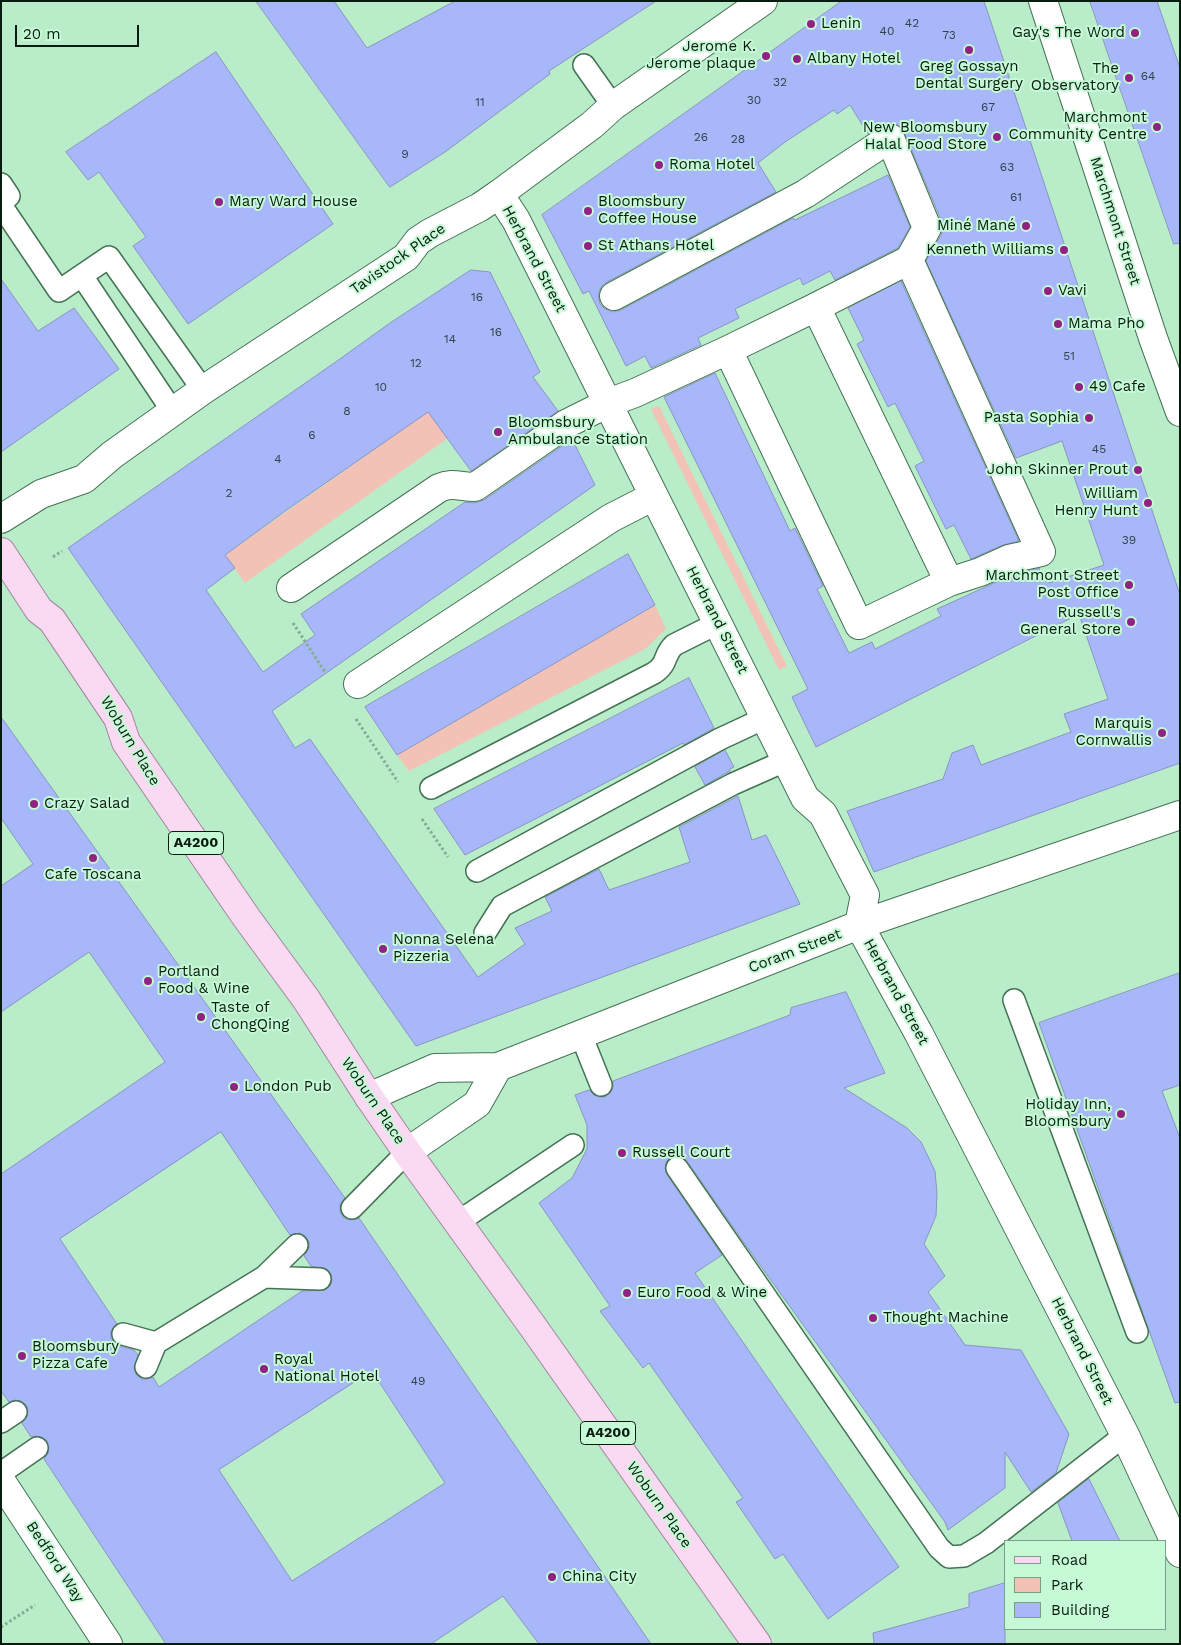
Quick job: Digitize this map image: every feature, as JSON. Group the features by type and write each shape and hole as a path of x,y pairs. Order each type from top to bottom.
{"main road":[{"name":"Woburn Place","path":"1,552 39,610 52,620 118,718 126,742 246,916 306,999 407,1152 757,1644"}],"street":[{"name":"Tavistock Place","path":"1,519 41,494 84,479 112,455 203,390 406,256 418,241 499,194 592,125 612,106 763,1"},
{"name":"Marchmont Street","path":"1043,1 1150,329 1180,412"},
{"path":"291,588 439,488 449,483 461,487 475,487 566,424 608,403 635,393 728,350 909,260 927,228 890,138 805,194 614,296"},
{"name":"Herbrand Street","path":"499,194 516,220 805,798 823,814 865,895 859,925 919,1034 1125,1435 1180,1553"},
{"path":"728,350 859,625 949,582 980,572 1009,559 1041,552 909,260"},
{"path":"816,307 949,582"},
{"path":"358,684 611,518 654,496"},
{"name":"Coram Street","path":"369,1097 435,1068 498,1067 859,925 1180,814"},
{"path":"407,1152 478,1104 498,1067"},
{"name":"Bedford Way","path":"1,1481 108,1644"}],"lane":[{"path":"584,65 612,106"},
{"path":"1,184 9,196 1,203 59,291 109,256 203,390"},
{"path":"82,276 173,412"},
{"path":"431,788 654,672 665,664 668,650 674,645 718,623"},
{"path":"477,871 720,739 765,718"},
{"path":"485,933 502,906 733,784 786,760"},
{"path":"1014,1000 1137,1332"},
{"path":"581,1035 602,1085"},
{"path":"458,1222 573,1145"},
{"path":"352,1208 407,1152"},
{"path":"677,1168 939,1548 949,1557 964,1556 986,1543 1125,1435"},
{"path":"146,1367 156,1343 264,1277 297,1245"},
{"path":"264,1277 320,1279"},
{"path":"124,1334 156,1343"},
{"path":"1,1473 37,1448"}],"path":[{"path":"53,557 62,551"},
{"path":"291,588 276,597 330,679"},
{"path":"352,712 398,782"},
{"path":"419,814 462,878 477,871"},
{"path":"1,1628 35,1605"}],"green space":[{"path":"460,389 479,416 245,583 225,555"},
{"path":"659,406 787,666 779,670 651,409"},
{"path":"655,605 666,629 645,649 409,771 397,755"}],"building":[{"path":"256,1 334,1 367,48 455,1 656,1 549,71 550,74 445,152 390,187"},
{"path":"842,1 984,1 1180,595 1180,763 874,872 847,811 943,779 952,753 973,745 981,765 1071,732 1064,714 1108,699 1079,614 816,747 792,697 808,689 664,397 715,373 790,531 795,528 823,586 817,589 849,653 872,642 875,649 941,616 937,609 1014,574 1039,568 1049,583 1104,565 1062,441 1016,458 926,261 941,235 943,229 942,222 904,132 898,125 890,122 881,125 868,134 850,105 837,114 834,110 785,142 758,163 776,192 607,282 601,287 598,295 600,304 605,309 613,312 621,310 793,218 795,220 888,175 910,227 898,248 835,280 830,271 803,285 800,278 735,309 739,318 698,338 701,345 651,368 645,356 626,366 589,291 583,294 542,215"},
{"path":"1090,1 1157,1 1180,68 1180,243 1174,244"},
{"name":"Mary Ward House","path":"216,52 333,224 188,324 133,246 146,237 99,172 88,180 66,152"},
{"path":"471,270 490,272 540,372 533,377 558,411 471,471 428,412 225,555 235,568 206,590 263,672 315,635 301,614 465,502 474,503 484,500 572,439 595,485 272,711 295,748 310,739 478,977 525,944 515,928 552,911 545,897 599,869 609,890 690,862 679,827 738,796 752,840 766,835 800,904 416,1046 68,548 390,323"},
{"path":"1,279 38,331 74,308 119,369 1,452"},
{"path":"901,281 1019,541 1003,545 971,559 954,525 946,529 915,466 924,461 895,403 888,407 857,344 864,340 848,308"},
{"path":"628,554 655,605 397,755 365,707"},
{"path":"689,678 714,728 684,745 683,743 465,855 434,809"},
{"path":"1,717 345,1198 340,1205 343,1217 349,1220 359,1218 651,1644 539,1644 503,1596 431,1644 166,1644 44,1459 49,1447 47,1441 42,1437 31,1437 22,1423 27,1417 27,1406 21,1401 9,1402 1,1391 1,1174 165,1062 89,952 1,1012 1,886 33,864 1,818","holes":["221,1132 290,1235 300,1233 306,1237 309,1242 309,1248 304,1256 311,1266 327,1269 331,1274 332,1280 330,1286 325,1290 302,1291 159,1387 153,1377 142,1379 136,1374 134,1368 138,1355 134,1350 114,1342 111,1337 111,1331 117,1324 60,1239","372,1371 445,1483 292,1581 219,1470"]},
{"path":"725,750 734,767 705,785 695,767"},
{"name":"Holiday Inn, Bloomsbury","path":"1180,973 1180,1085 1162,1091 1180,1138 1180,1402 1175,1403 1039,1023"},
{"path":"846,992 885,1073 844,1088 907,1128 921,1142 935,1171 937,1193 936,1216 924,1244 945,1276 928,1292 965,1345 1021,1350 1069,1434 1056,1473 1031,1492 1005,1452 1005,1488 948,1530 945,1522 687,1161 683,1157 676,1156 670,1158 666,1162 665,1169 667,1175 722,1255 695,1273 899,1567 828,1619 783,1554 775,1559 736,1502 743,1498 649,1363 643,1368 600,1311 610,1306 539,1203 572,1178 587,1149 587,1125 575,1095 589,1090 594,1095 605,1097 611,1092 613,1081 790,1015 791,1008"},
{"path":"1089,1479 1120,1540 1072,1540 1058,1503"},
{"path":"1004,1583 1005,1644 874,1644 873,1633 969,1607 969,1594"}],"place":[{"name":"Lenin","path":"811,24"},
{"name":"Gay's The Word","path":"1135,33"},
{"name":"Greg Gossayn Dental Surgery","path":"969,50"},
{"name":"Jerome K. Jerome plaque","path":"766,56"},
{"name":"Albany Hotel","path":"797,59"},
{"name":"The Observatory","path":"1129,78"},
{"name":"Marchmont Community Centre","path":"1157,127"},
{"name":"New Bloomsbury Halal Food Store","path":"997,137"},
{"name":"Roma Hotel","path":"659,165"},
{"name":"Mary Ward House","path":"219,202"},
{"name":"Bloomsbury Coffee House","path":"588,211"},
{"name":"Miné Mané","path":"1026,226"},
{"name":"St Athans Hotel","path":"588,246"},
{"name":"Kenneth Williams","path":"1064,250"},
{"name":"Vavi","path":"1048,291"},
{"name":"Mama Pho","path":"1058,324"},
{"name":"49 Cafe","path":"1079,387"},
{"name":"Pasta Sophia","path":"1089,418"},
{"name":"Bloomsbury Ambulance Station","path":"498,432"},
{"name":"John Skinner Prout","path":"1138,470"},
{"name":"William Henry Hunt","path":"1148,503"},
{"name":"Marchmont Street Post Office","path":"1129,585"},
{"name":"Russell's General Store","path":"1131,622"},
{"name":"Marquis Cornwallis","path":"1162,733"},
{"name":"Crazy Salad","path":"34,804"},
{"name":"Cafe Toscana","path":"93,858"},
{"name":"Nonna Selena Pizzeria","path":"383,949"},
{"name":"Portland Food & Wine","path":"148,981"},
{"name":"Taste of ChongQing","path":"201,1017"},
{"name":"London Pub","path":"234,1087"},
{"name":"Holiday Inn, Bloomsbury","path":"1121,1114"},
{"name":"Russell Court","path":"622,1153"},
{"name":"Euro Food & Wine","path":"627,1293"},
{"name":"Thought Machine","path":"873,1318"},
{"name":"Bloomsbury Pizza Cafe","path":"22,1356"},
{"name":"Royal National Hotel","path":"264,1369"},
{"name":"China City","path":"552,1577"}]}
